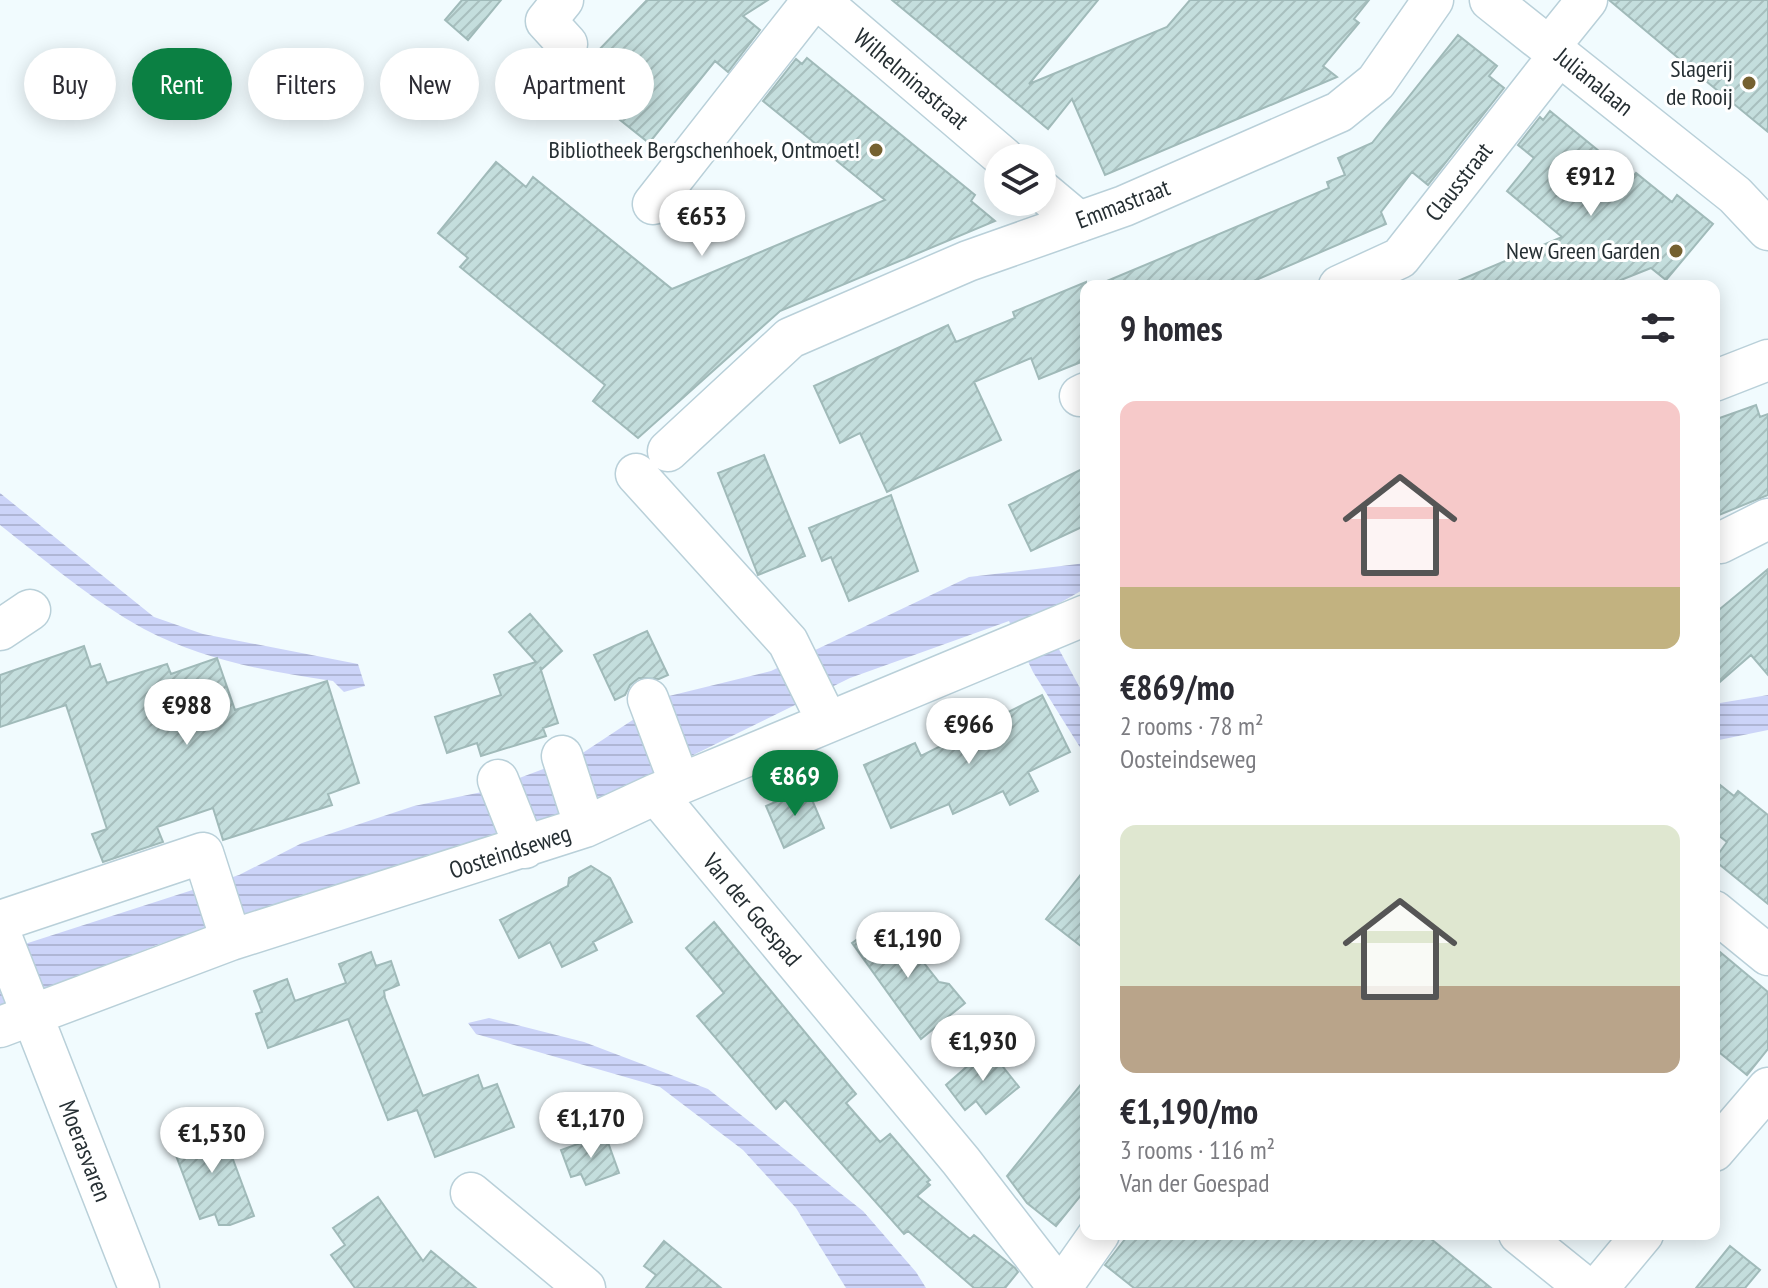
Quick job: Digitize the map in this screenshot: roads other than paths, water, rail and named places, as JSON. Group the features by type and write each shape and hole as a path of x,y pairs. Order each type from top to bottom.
{"street":[{"path":"563,0 546,21 567,44"},
{"name":"Emmastraat","path":"668,451 790,338 968,261 1124,206 1339,112 1376,82 1433,0"},
{"name":"Julianalaan","path":"1490,0 1735,195 1768,230"},
{"name":"Clausstraat","path":"1352,280 1400,258 1555,50 1587,0"},
{"path":"653,204 827,3"},
{"name":"Wilhelminastraat","path":"827,3 988,144"},
{"path":"1056,203 1079,222"},
{"path":"1720,379 1768,360"},
{"path":"636,474 788,642 822,710"},
{"path":"1720,543 1768,519"},
{"name":"Oosteindseweg","path":"19,1014 228,933 581,820 822,710 1075,619"},
{"name":"Van der Goespad","path":"648,699 670,782 1060,1288"},
{"path":"562,756 581,820"},
{"path":"498,780 522,840"},
{"path":"1,932 203,853 228,933"},
{"path":"1720,916 1768,955"},
{"name":"Moerasvaren","path":"1,932 19,1014 139,1288"},
{"path":"1720,1144 1768,1088"},
{"path":"471,1193 585,1288"},
{"path":"1060,1288 1095,1240"},
{"path":"1526,1240 1586,1288"},
{"path":"1598,1288 1638,1240"}],"water":[{"path":"0,493 154,617 203,634 358,664 365,686 344,692 333,681 213,657 144,629 88,593 0,525"},
{"path":"1080,564 1080,591 1044,612 1055,642 1080,688 1080,747 1033,672 1009,621 850,678 620,791 449,854 308,893 154,946 0,1009 0,952 239,875 302,843 414,806 482,792 578,756 669,696 771,671 969,577"},
{"path":"1768,695 1768,730 1720,740 1720,703"},
{"path":"489,1018 584,1042 708,1089 863,1211 926,1288 846,1288 796,1208 743,1150 660,1087 476,1034 468,1023"}],"place":[{"name":"Slagerij de Rooij","path":"1749,83"},
{"name":"Bibliotheek Bergschenhoek, Ontmoet!","path":"876,150"},
{"name":"New Green Garden","path":"1676,251"}]}
